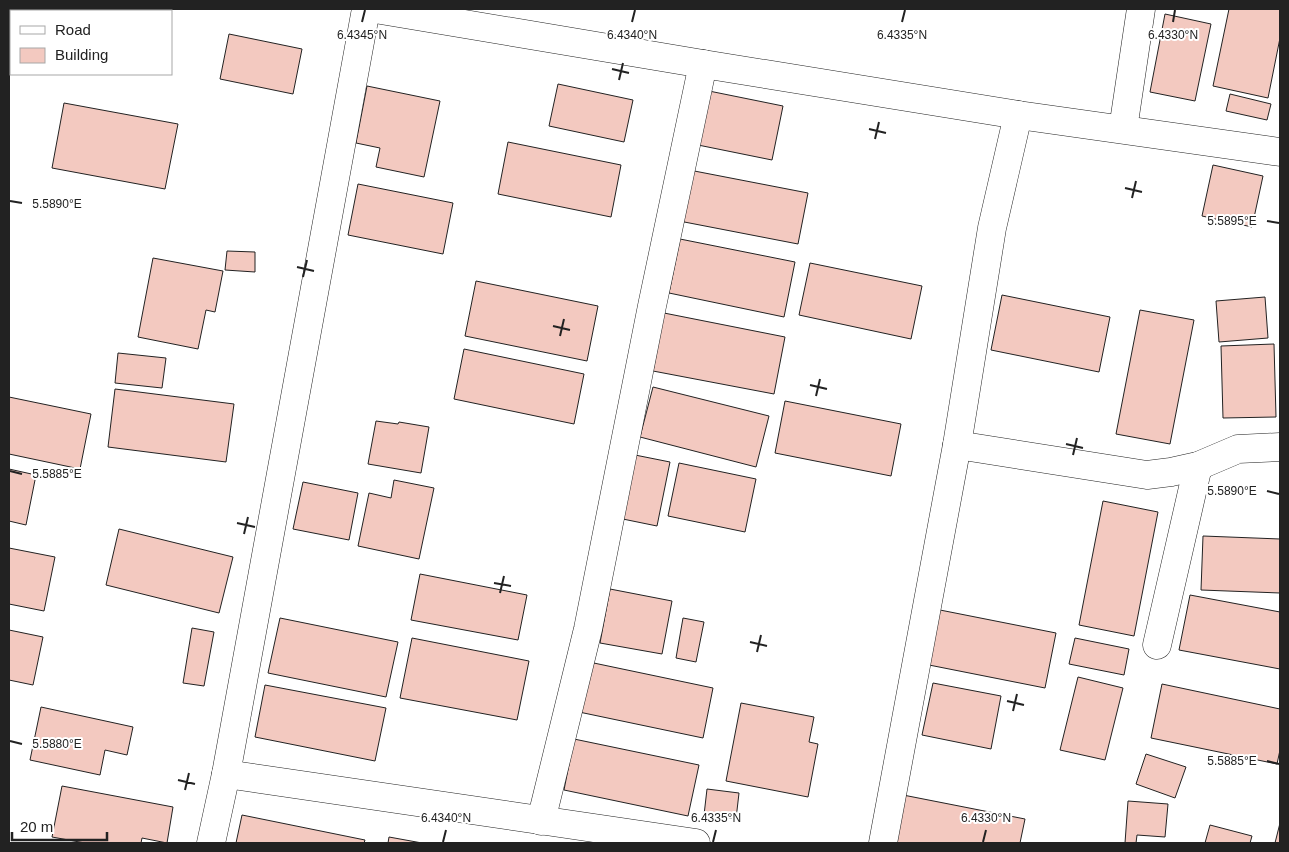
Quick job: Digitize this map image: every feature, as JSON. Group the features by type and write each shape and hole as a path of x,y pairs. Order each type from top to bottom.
{"street":[{"path":"211,843 226,774 366,9"},
{"path":"375,9 702,64 1018,114 1280,152"},
{"path":"1123,129 1141,9"},
{"path":"541,821 588,629 702,64"},
{"path":"883,843 957,445 992,228 1018,114"},
{"path":"957,445 1147,475 1198,466 1238,449 1280,447"},
{"path":"1157,645 1198,466"},
{"path":"226,774 696,843"}],"building":[{"path":"1229,9 1280,9 1280,38 1268,98 1213,86"},
{"path":"1165,14 1211,24 1195,101 1150,92"},
{"path":"229,34 302,49 293,94 220,79"},
{"path":"558,84 633,100 624,142 549,126"},
{"path":"367,86 440,101 424,177 376,167 380,148 356,143"},
{"path":"709,91 783,106 772,160 698,145"},
{"path":"1230,94 1271,104 1267,120 1226,111"},
{"path":"64,103 178,124 165,189 52,168"},
{"path":"508,142 621,165 611,217 498,194"},
{"path":"1213,165 1263,176 1252,227 1202,216"},
{"path":"684,169 808,193 798,244 674,220"},
{"path":"358,184 453,203 443,254 348,235"},
{"path":"680,239 795,262 784,317 669,293"},
{"path":"227,251 255,252 255,272 225,270"},
{"path":"153,258 223,271 215,312 206,310 198,349 138,337"},
{"path":"810,263 922,286 911,339 799,315"},
{"path":"476,281 598,306 587,361 465,336"},
{"path":"1002,295 1110,317 1099,372 991,350"},
{"path":"1265,297 1268,338 1219,342 1216,301"},
{"path":"1140,310 1194,320 1170,444 1116,434"},
{"path":"664,313 785,337 774,394 653,371"},
{"path":"1274,344 1276,417 1223,418 1221,346"},
{"path":"464,349 584,374 574,424 454,399"},
{"path":"118,353 166,358 162,388 115,383"},
{"path":"653,387 769,416 756,467 640,437"},
{"path":"115,389 234,404 226,462 108,447"},
{"path":"9,397 91,414 80,469 9,454"},
{"path":"785,401 901,424 891,476 775,453"},
{"path":"376,421 398,424 399,422 429,427 421,473 368,464"},
{"path":"625,453 670,462 657,526 613,517"},
{"path":"679,463 756,479 745,532 668,516"},
{"path":"9,469 36,475 26,525 9,521"},
{"path":"394,480 434,488 419,559 358,546 369,493 391,498"},
{"path":"303,482 358,493 349,540 293,529"},
{"path":"1103,501 1158,512 1134,636 1079,625"},
{"path":"119,529 233,557 219,613 106,585"},
{"path":"1203,536 1280,539 1280,593 1201,590"},
{"path":"9,548 55,557 44,611 9,604"},
{"path":"420,574 527,595 518,640 411,620"},
{"path":"610,589 672,601 662,654 600,643"},
{"path":"1190,595 1280,612 1280,669 1179,650"},
{"path":"940,610 1056,633 1045,688 929,665"},
{"path":"280,618 398,642 386,697 268,673"},
{"path":"683,618 704,622 696,662 676,658"},
{"path":"192,628 214,632 204,686 183,683"},
{"path":"9,630 43,637 33,685 9,680"},
{"path":"412,638 529,661 517,720 400,698"},
{"path":"1075,638 1129,649 1124,675 1069,664"},
{"path":"589,662 713,688 703,738 579,712"},
{"path":"1078,677 1123,688 1105,760 1060,750"},
{"path":"933,683 1001,696 991,749 922,735"},
{"path":"1162,684 1280,709 1280,750 1277,764 1151,738"},
{"path":"265,685 386,708 375,761 255,737"},
{"path":"741,703 814,717 809,742 818,744 808,797 726,781"},
{"path":"41,707 133,727 127,755 105,750 100,775 30,760"},
{"path":"574,739 699,765 688,816 564,790"},
{"path":"1146,754 1186,767 1175,798 1136,784"},
{"path":"62,786 173,807 167,843 142,838 141,843 85,843 52,837"},
{"path":"707,789 739,793 736,819 704,815"},
{"path":"898,794 1025,819 1020,843 888,843"},
{"path":"1128,801 1168,804 1165,837 1137,835 1136,843 1125,843"},
{"path":"242,815 365,840 364,843 236,843"},
{"path":"1280,823 1280,843 1275,843"},
{"path":"1210,825 1252,836 1250,843 1205,843"},
{"path":"389,837 422,843 388,843"}]}
